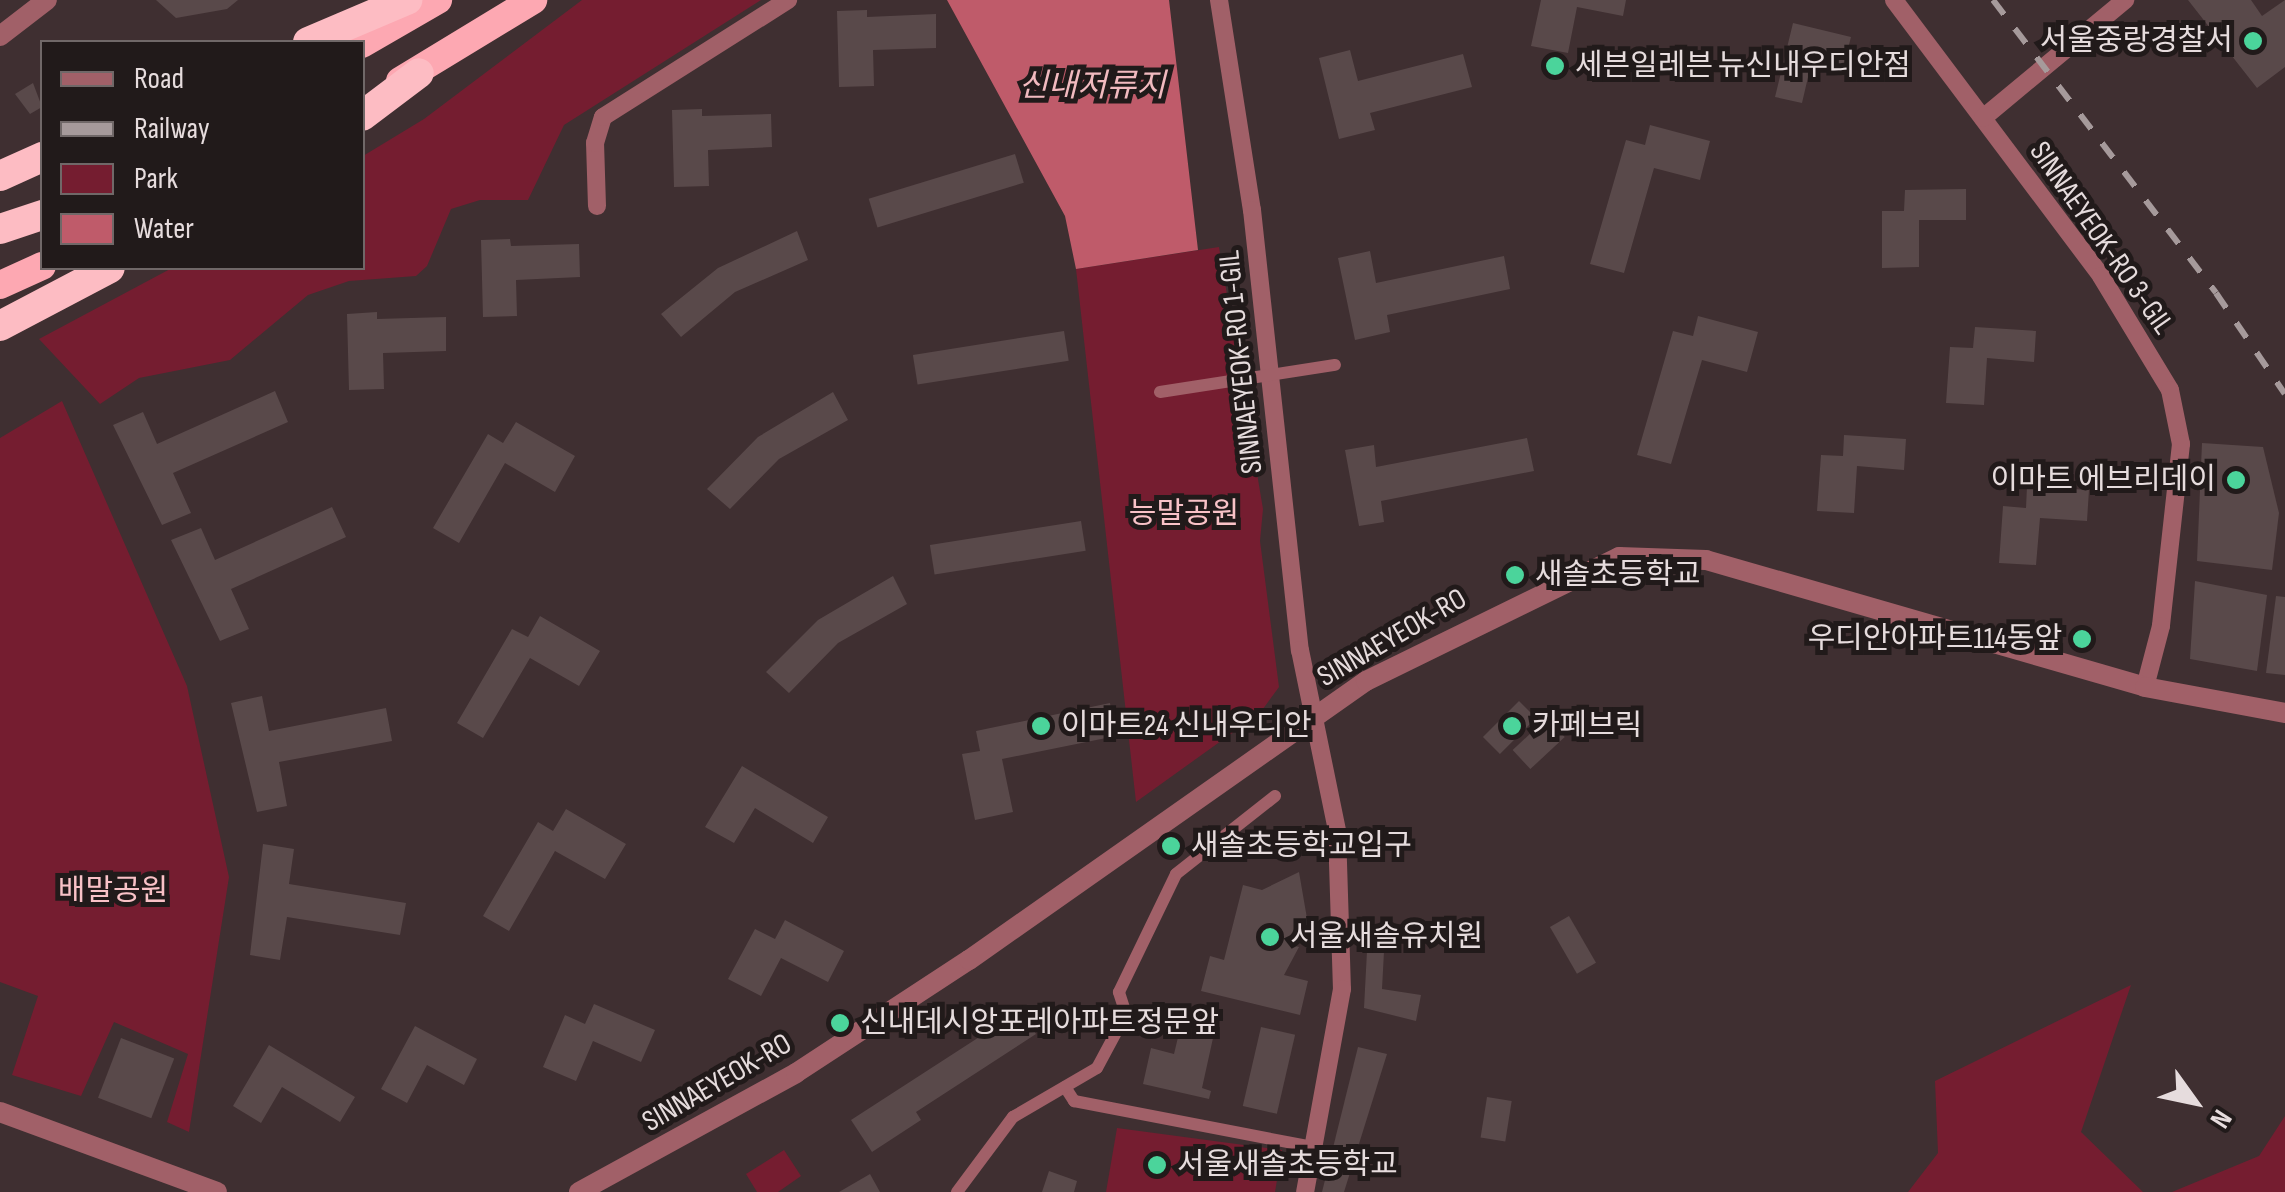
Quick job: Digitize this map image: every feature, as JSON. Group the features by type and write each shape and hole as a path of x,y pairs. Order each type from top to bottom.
{"highway":[{"path":"313,40 407,0"},
{"path":"365,42 438,0"},
{"path":"365,114 420,72 533,0"},
{"path":"365,98 420,72"},
{"path":"0,176 40,158"},
{"path":"0,232 40,217"},
{"path":"0,285 40,267"},
{"path":"0,326 106,270"}],"street":[{"path":"0,36 47,0"},
{"path":"597,206 595,143 603,117 788,0"},
{"name":"SINNAEYEOK-RO 1-GIL","path":"1219,0 1252,210 1300,650 1337,832 1342,989 1305,1192"},
{"name":"SINNAEYEOK-RO 3-GIL","path":"1894,0 2101,276 2170,390 2181,444 2161,626 2145,686"},
{"path":"1982,118 2125,0"},
{"path":"1160,392 1335,365"},
{"name":"SINNAEYEOK-RO","path":"579,1192 796,1073 1382,672 1619,557 1706,560 2145,686 2285,713"},
{"path":"957,1192 1013,1118 1097,1068 1126,1014 1119,992 1176,874 1275,796"},
{"path":"1064,1087 1074,1101 1313,1147"},
{"path":"0,1112 217,1192"}],"green space":[{"path":"582,0 761,0 564,125 528,200 480,200 451,209 427,266 416,276 349,281 308,295 230,360 139,378 100,404 39,339 168,270 365,270 365,155 424,119"},
{"name":"능말공원","path":"1219,247 1263,509 1260,541 1279,687 1260,713 1136,802 1076,269"},
{"name":"배말공원","path":"62,401 187,686 229,877 189,1132 167,1122 188,1054 114,1022 81,1096 12,1075 38,996 0,982 0,438"},
{"path":"2131,985 2081,1132 2143,1192 1908,1192 1938,1153 1935,1081"},
{"path":"2285,1116 2285,1192 2172,1192 2259,1156"},
{"name":"서울새솔초등학교","path":"1117,1128 1282,1150 1275,1192 1106,1192"},
{"path":"784,1150 801,1176 778,1192 757,1192 746,1174"}],"water":[{"name":"신내저류지","path":"947,0 1169,0 1198,250 1076,269 1065,216"}],"building":[{"path":"156,0 238,0 227,9 176,18"},
{"path":"1541,0 1626,0 1623,16 1577,7 1568,53 1531,46"},
{"name":"서울중랑경찰서","path":"2188,0 2251,0 2262,16 2285,0 2285,67 2257,88"},
{"path":"867,10 867,17 936,14 936,48 873,50 874,86 839,87 837,11"},
{"path":"1793,23 1851,37 1843,68 1812,60 1802,103 1775,97"},
{"path":"1350,50 1358,81 1463,54 1472,87 1370,113 1375,130 1339,139 1319,58"},
{"path":"33,83 40,108 30,114 15,94"},
{"path":"702,109 702,116 771,114 772,147 708,150 709,186 674,187 672,110"},
{"path":"1650,125 1710,141 1700,180 1654,168 1624,273 1590,264 1626,140 1645,145"},
{"path":"1015,154 1024,183 877,227 869,199"},
{"path":"1966,189 1966,220 1919,220 1919,267 1882,268 1882,211 1904,211 1905,190"},
{"path":"797,231 808,260 735,292 681,337 661,314 718,268"},
{"path":"510,239 511,246 579,244 580,277 516,280 517,316 483,317 481,240"},
{"path":"1370,251 1376,283 1504,256 1510,289 1387,315 1390,332 1355,340 1338,258"},
{"path":"377,312 377,319 446,317 446,351 383,353 384,389 349,390 347,314"},
{"path":"1698,316 1758,332 1747,372 1702,360 1671,464 1637,455 1673,331 1693,336"},
{"path":"1975,327 2036,331 2034,362 1987,358 1984,405 1946,403 1950,347 1973,348"},
{"path":"1064,331 1069,361 918,385 913,355"},
{"path":"275,391 288,422 173,473 191,513 162,525 113,425 143,412 157,444"},
{"path":"833,392 848,420 779,459 730,509 707,489 758,437"},
{"path":"516,422 575,456 555,492 505,463 459,543 433,528 488,434 503,443"},
{"path":"1844,435 1906,439 1904,470 1857,466 1854,513 1817,511 1821,455 1843,456"},
{"path":"1527,438 1534,471 1381,501 1384,522 1359,526 1345,450 1374,445 1376,467"},
{"name":"이마트 에브리데이","path":"2202,443 2263,447 2279,513 2272,570 2197,561"},
{"path":"2027,486 2089,490 2087,521 2040,518 2036,565 1999,563 2003,506 2026,508"},
{"path":"332,507 346,537 231,589 249,629 220,641 171,540 201,528 215,560"},
{"path":"1081,521 1086,551 935,575 930,545"},
{"path":"893,576 907,604 838,643 789,693 766,672 818,620"},
{"path":"2195,581 2267,595 2257,671 2190,659"},
{"path":"2276,596 2285,597 2285,675 2266,673"},
{"path":"540,616 600,651 579,686 530,658 483,738 457,723 512,629 528,637"},
{"path":"262,696 269,731 386,708 392,741 279,762 287,806 257,812 231,703"},
{"path":"1519,701 1536,718 1500,754 1483,737"},
{"path":"1110,703 1116,736 1002,759 1013,812 975,820 962,754 980,751 976,731"},
{"path":"1547,718 1565,737 1530,769 1513,750"},
{"path":"742,766 828,817 813,843 755,808 734,843 705,827"},
{"path":"566,809 626,844 605,879 555,851 509,931 483,916 538,822 553,831"},
{"path":"263,844 294,849 289,884 406,903 400,935 287,917 280,960 250,955"},
{"path":"1299,872 1309,930 1296,927 1291,945 1299,947 1284,975 1308,981 1300,1015 1201,991 1210,956 1224,960 1243,885 1262,890"},
{"path":"1569,916 1596,963 1577,974 1550,927"},
{"path":"785,920 844,951 828,982 781,958 761,996 728,979 755,929 775,939"},
{"path":"1368,932 1385,933 1382,989 1421,995 1416,1021 1364,1008"},
{"path":"594,1004 655,1030 641,1062 593,1041 576,1081 543,1067 565,1015 585,1024"},
{"path":"1021,1010 1036,1034 916,1112 921,1120 872,1152 851,1120"},
{"path":"1184,1012 1217,1020 1202,1088 1211,1091 1209,1099 1143,1084 1151,1048 1174,1054"},
{"path":"415,1026 477,1059 464,1085 427,1065 407,1103 381,1089"},
{"path":"1261,1027 1295,1035 1277,1114 1243,1106"},
{"path":"121,1038 174,1058 151,1118 98,1098"},
{"path":"269,1045 355,1097 340,1122 282,1087 261,1123 233,1106"},
{"path":"1358,1047 1387,1054 1344,1192 1322,1192"},
{"path":"1487,1097 1512,1101 1505,1141 1481,1137"},
{"path":"1049,1171 1077,1181 1074,1192 1042,1192"},
{"path":"870,1174 880,1192 839,1192"}],"railway":[{"path":"1993,0 2216,293 2285,394"}],"place":[{"name":"서울중랑경찰서","path":"2253,41"},
{"name":"세븐일레븐 뉴신내우디안점","path":"1555,66"},
{"name":"이마트 에브리데이","path":"2236,480"},
{"name":"새솔초등학교","path":"1515,575"},
{"name":"우디안아파트114동앞","path":"2082,639"},
{"name":"이마트24 신내우디안","path":"1041,726"},
{"name":"카페브릭","path":"1512,726"},
{"name":"새솔초등학교입구","path":"1171,846"},
{"name":"서울새솔유치원","path":"1270,937"},
{"name":"신내데시앙포레아파트정문앞","path":"840,1023"},
{"name":"서울새솔초등학교","path":"1157,1165"}]}
